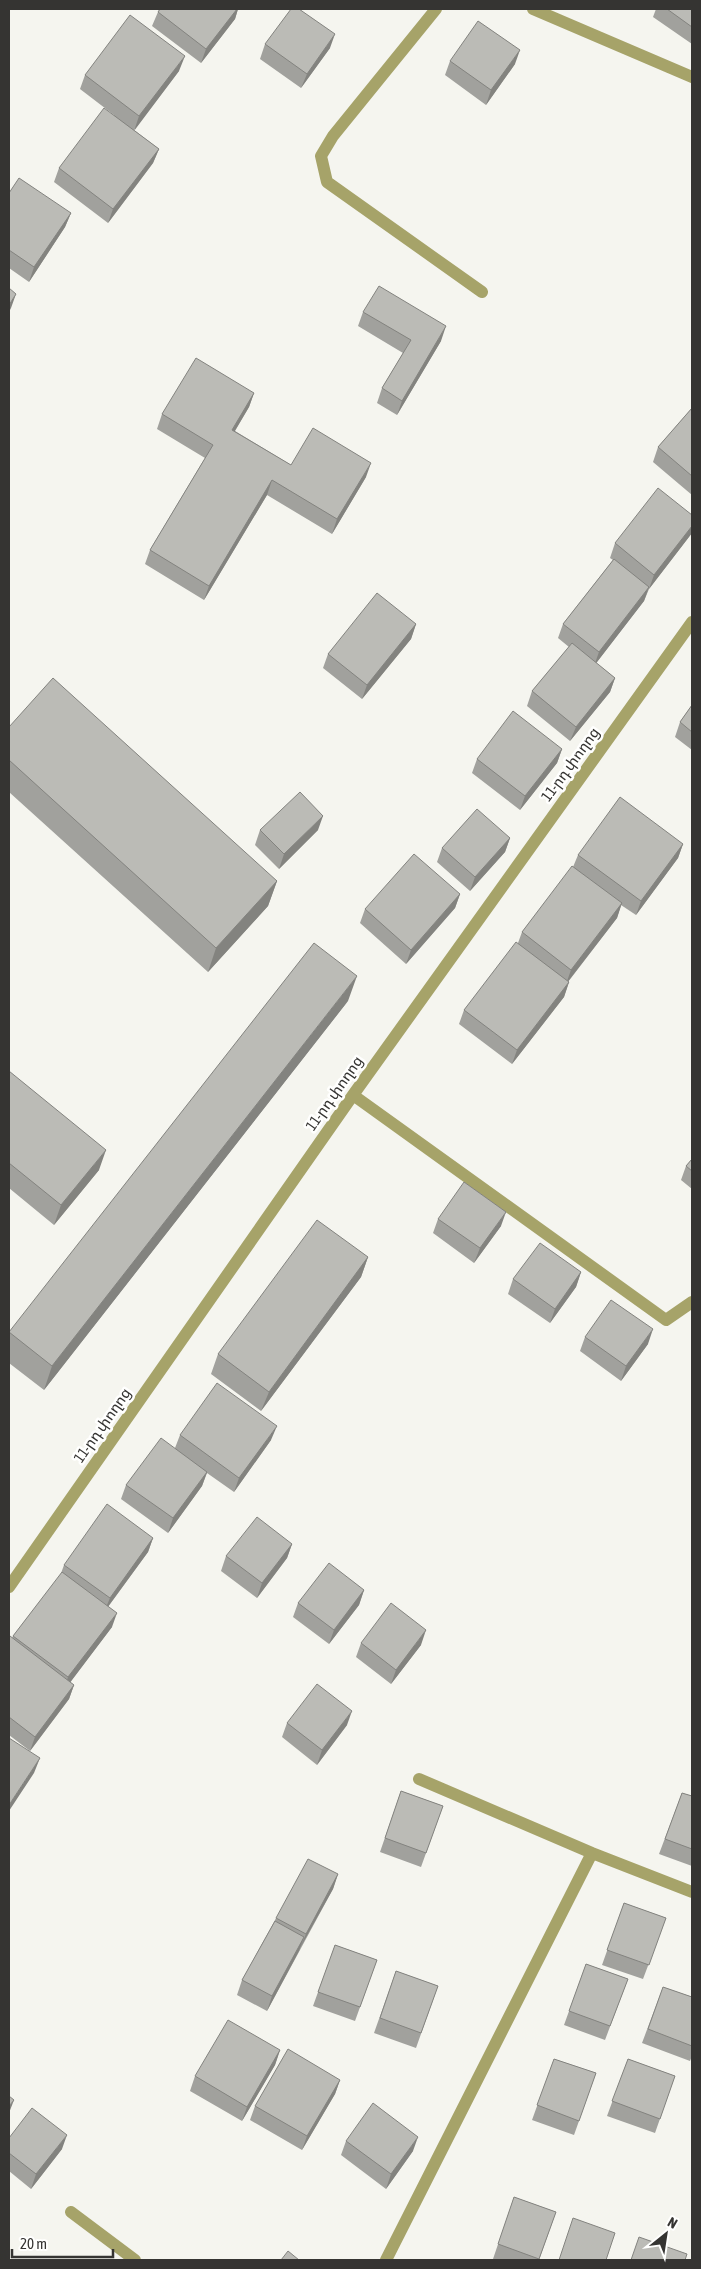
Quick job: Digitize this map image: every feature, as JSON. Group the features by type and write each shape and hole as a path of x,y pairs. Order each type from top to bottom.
{"street":[{"path":"436,9 333,136 321,156 326,182 482,292"},
{"path":"532,9 692,76"},
{"name":"11-րդ փողոց","path":"9,1587 353,1095 692,622"},
{"path":"353,1095 666,1320 692,1302"},
{"path":"419,1779 592,1853 692,1892"},
{"path":"386,2260 592,1853"},
{"path":"71,2212 134,2260"}],"building":[{"path":"160,9 237,9 206,49 158,12"},
{"path":"291,9 299,9 335,34 307,74 265,44"},
{"path":"667,9 692,9 692,27"},
{"path":"130,15 185,56 139,116 85,75"},
{"path":"478,21 520,50 491,90 450,61"},
{"path":"104,108 159,149 113,209 59,168"},
{"path":"19,178 71,213 34,267 9,250 9,193"},
{"path":"379,286 446,326 402,401 382,388 411,340 363,312"},
{"path":"9,288 16,294 9,305"},
{"path":"196,358 254,393 232,430 291,465 313,428 371,463 337,519 272,480 209,586 150,550 213,445 162,414"},
{"path":"692,408 692,476 658,447"},
{"path":"658,488 692,515 692,526 654,575 615,543"},
{"path":"614,559 649,587 599,652 563,624"},
{"path":"377,593 416,624 367,685 328,654"},
{"path":"572,643 615,678 576,727 532,691"},
{"path":"53,678 277,881 216,948 9,760 9,727"},
{"path":"692,705 692,732 680,722"},
{"path":"513,711 562,749 525,796 477,759"},
{"path":"300,792 323,816 284,854 260,830"},
{"path":"620,797 683,844 641,901 578,855"},
{"path":"477,809 510,838 475,877 442,848"},
{"path":"414,854 460,894 411,950 365,909"},
{"path":"572,866 622,903 571,970 522,932"},
{"path":"516,942 569,982 517,1050 464,1010"},
{"path":"314,943 357,976 52,1366 9,1332"},
{"path":"9,1071 106,1150 61,1205 9,1163"},
{"path":"692,1159 692,1171 686,1166"},
{"path":"464,1182 506,1212 480,1248 438,1219"},
{"path":"317,1220 368,1257 269,1392 218,1354"},
{"path":"540,1243 581,1272 555,1309 513,1279"},
{"path":"611,1300 653,1329 626,1366 585,1337"},
{"path":"217,1383 277,1426 239,1478 180,1435"},
{"path":"161,1438 207,1472 173,1518 126,1485"},
{"path":"107,1504 153,1538 110,1598 64,1565"},
{"path":"257,1517 292,1544 262,1583 226,1556"},
{"path":"329,1563 364,1590 334,1630 298,1603"},
{"path":"62,1572 117,1613 68,1677 13,1636"},
{"path":"391,1603 426,1630 396,1670 361,1643"},
{"path":"10,1636 74,1685 35,1737 9,1717"},
{"path":"317,1684 352,1711 322,1750 287,1723"},
{"path":"9,1738 40,1758 9,1805"},
{"path":"401,1791 443,1806 426,1853 385,1838"},
{"path":"682,1793 692,1796 692,1849 665,1839"},
{"path":"308,1859 338,1874 306,1934 276,1918"},
{"path":"624,1903 666,1918 649,1965 607,1950"},
{"path":"275,1921 304,1937 272,1996 242,1980"},
{"path":"335,1945 377,1960 360,2007 318,1992"},
{"path":"586,1964 628,1979 610,2026 569,2011"},
{"path":"396,1971 438,1986 421,2033 380,2018"},
{"path":"663,1987 692,1997 692,2046 648,2029"},
{"path":"228,2020 280,2050 247,2107 195,2076"},
{"path":"288,2049 340,2080 307,2136 255,2106"},
{"path":"554,2059 596,2073 579,2121 537,2105"},
{"path":"628,2059 675,2076 660,2119 612,2101"},
{"path":"9,2096 14,2100 9,2106"},
{"path":"373,2103 418,2137 391,2174 346,2141"},
{"path":"32,2108 67,2135 36,2174 9,2153 9,2138"},
{"path":"514,2197 556,2212 539,2259 498,2244"},
{"path":"573,2218 615,2233 606,2260 559,2260"},
{"path":"639,2237 687,2254 685,2260 631,2260"},
{"path":"288,2251 299,2260 281,2260"}]}
